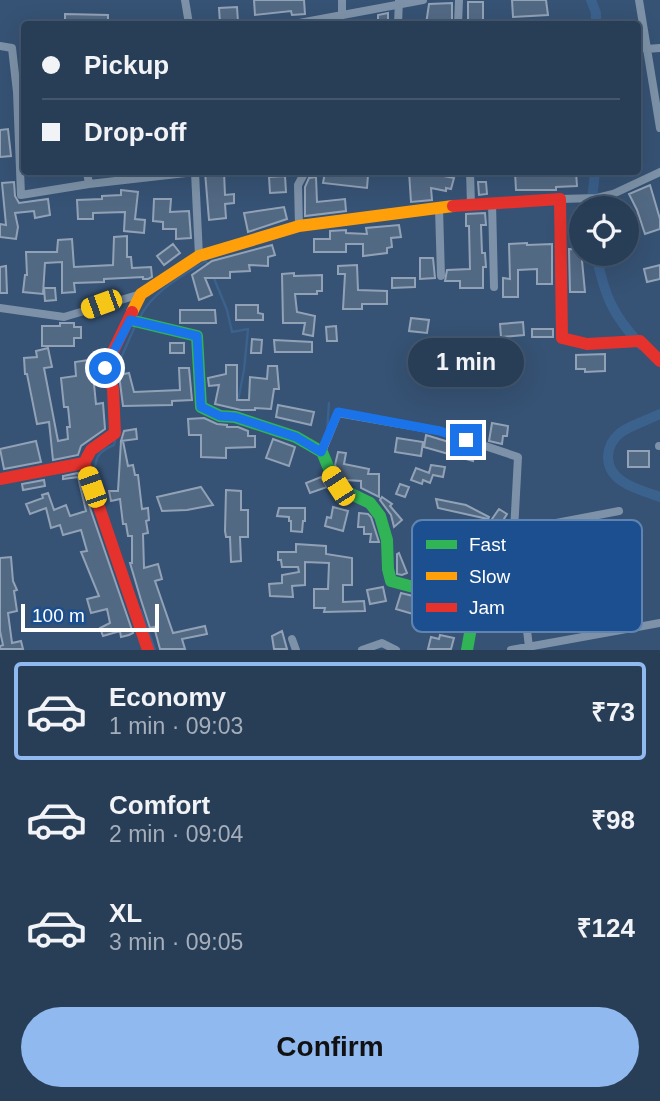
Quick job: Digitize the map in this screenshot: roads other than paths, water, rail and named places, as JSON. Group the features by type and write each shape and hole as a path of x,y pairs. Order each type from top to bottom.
{"street":[{"path":"185,0 188,21"},
{"path":"342,0 342,14"},
{"path":"308,21 399,2 423,0"},
{"path":"458,21 459,0"},
{"path":"639,0 660,128"},
{"path":"398,21 399,2"},
{"path":"0,46 12,48 21,92 21,195 131,175"},
{"path":"646,49 660,48"},
{"path":"0,308 64,317 141,294 199,256 299,226 492,202 597,198 613,194 660,172"},
{"path":"88,175 89,184"},
{"path":"195,175 199,256"},
{"path":"299,226 298,185 303,175"},
{"path":"470,175 471,204"},
{"path":"560,199 562,338 569,342 586,343 635,342 660,361"},
{"path":"492,202 494,287"},
{"path":"439,208 440,276"},
{"path":"141,294 105,368 113,389 115,433 91,450 84,464 148,649"},
{"path":"130,320 197,336 201,407 220,416 235,417 296,437 321,452 329,473 338,486 370,503 377,510 389,551 387,573 391,581 412,585"},
{"path":"321,452 338,412 440,431 518,457 515,520"},
{"path":"0,479 84,464"},
{"path":"572,520 619,511"},
{"path":"642,626 660,623"},
{"path":"527,632 529,647"},
{"path":"511,649 611,632"},
{"path":"292,639 296,649"},
{"path":"362,649 382,643 396,649"}],"waterway":[{"path":"591,0 596,21"},
{"path":"592,196 595,175"},
{"path":"140,317 152,299 169,285 206,261 209,267"},
{"path":"599,266 616,314 641,345"},
{"path":"213,276 227,310 232,332 248,329 238,401"},
{"path":"114,374 135,326"},
{"path":"327,431 329,403"},
{"path":"660,414 620,433 611,443 608,456 609,465 619,479 660,497"},
{"path":"94,474 98,456 114,445 115,440"},
{"path":"141,610 155,650"}]}
